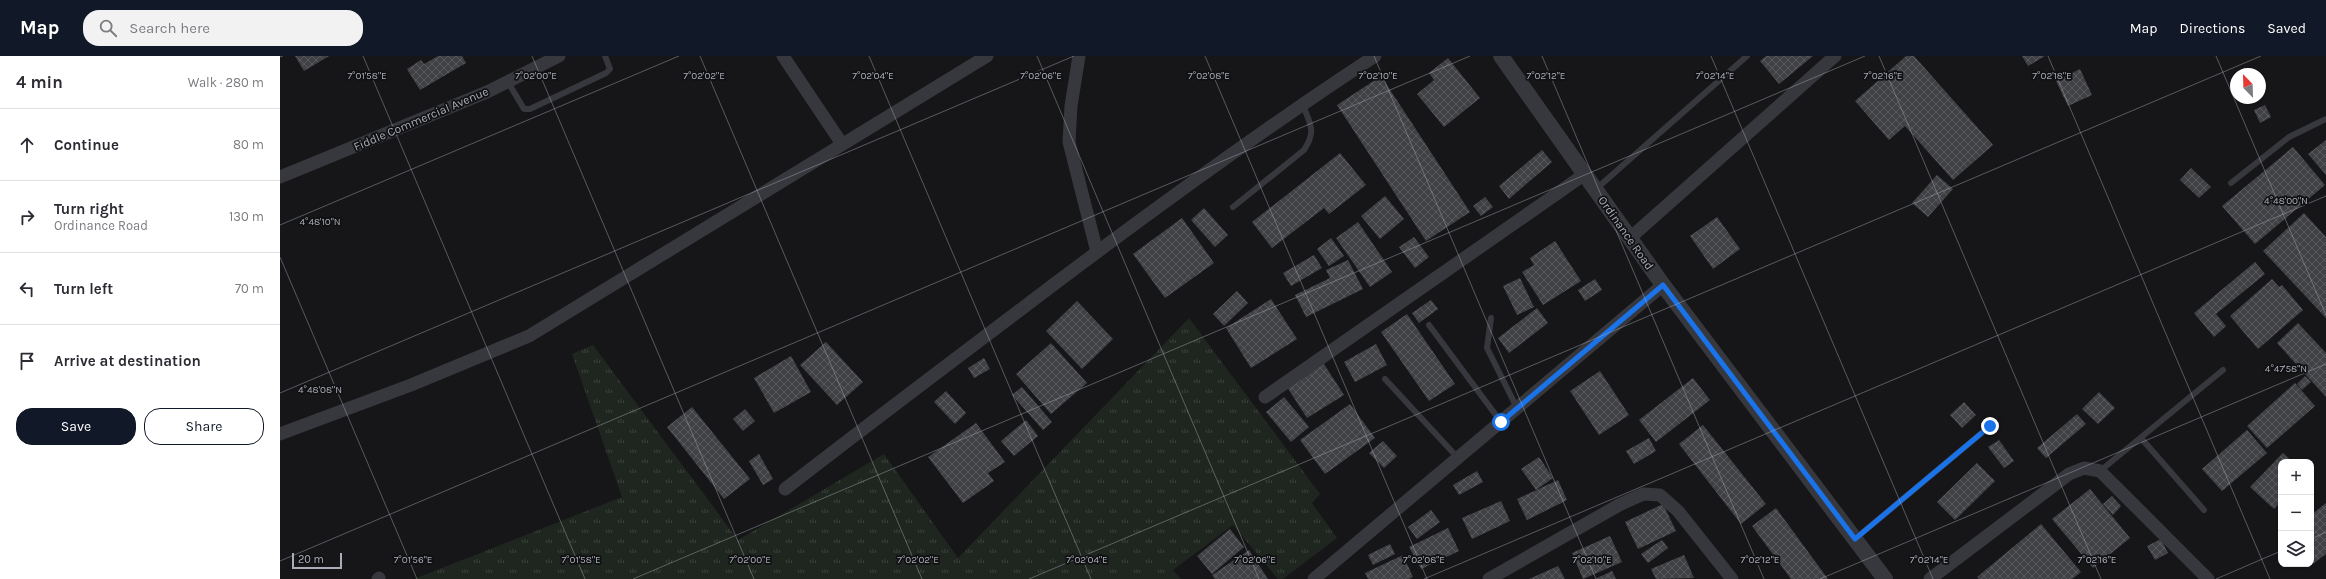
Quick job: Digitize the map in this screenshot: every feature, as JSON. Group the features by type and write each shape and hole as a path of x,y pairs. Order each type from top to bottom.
{"street":[{"name":"Fiddle Commercial Avenue","path":"280,177 508,82 559,56"},
{"path":"783,56 842,144"},
{"path":"280,434 411,385 529,336 987,56"},
{"path":"1079,56 1071,106 1070,142 1097,252"},
{"path":"785,489 1097,252 1302,103 1375,56"},
{"name":"Ordinance Road","path":"1502,56 1663,285 1885,579"},
{"path":"1630,238 1835,56"},
{"path":"1265,397 1585,174"},
{"path":"1314,579 1663,285"},
{"path":"1930,579 2069,474 2084,468 2100,471 2208,579"},
{"path":"1489,579 1619,505 1643,494 1660,495 1678,511 1732,579"}],"lane":[{"path":"508,82 520,106 524,109 530,109 606,73 610,69 606,56"},
{"path":"1596,189 1747,56"},
{"path":"1233,207 1304,150 1312,138 1312,128 1302,103"},
{"path":"2230,183 2289,137 2326,120"},
{"path":"1491,318 1487,348 1517,408"},
{"path":"1429,324 1501,422"},
{"path":"2100,471 2223,370"},
{"path":"1385,379 1458,458"},
{"path":"1855,539 1990,426"},
{"path":"2141,438 2204,510"}],"green space":[{"path":"1189,318 1320,494 1312,503 1337,538 1283,579 1278,579 1233,525 1173,570 1181,579 414,579 622,497 572,354 593,345 738,540 884,454 958,558"}],"building":[{"path":"295,56 329,56 304,71"},
{"path":"438,56 462,56 466,63 420,90 407,69 421,60 424,64"},
{"path":"1766,56 1813,56 1779,84 1760,61"},
{"path":"1906,56 1914,56 1993,145 1953,180 1905,126 1889,140 1855,101"},
{"path":"2022,56 2045,56 2028,66"},
{"path":"1448,58 1480,98 1444,127 1417,94 1434,80 1429,73"},
{"path":"2080,69 2092,95 2068,106 2056,81"},
{"path":"1381,76 1470,212 1426,241 1337,105"},
{"path":"2265,105 2271,117 2260,123 2254,110"},
{"path":"2326,140 2326,175 2308,154"},
{"path":"2293,147 2325,185 2255,244 2222,206"},
{"path":"1542,150 1552,162 1509,199 1499,186"},
{"path":"1340,153 1366,185 1329,214 1324,208 1272,248 1252,222"},
{"path":"2191,168 2211,187 2199,198 2180,180"},
{"path":"1937,175 1953,189 1928,217 1912,203"},
{"path":"1385,196 1404,219 1380,239 1361,216"},
{"path":"1485,197 1493,207 1481,216 1473,206"},
{"path":"1204,208 1228,235 1215,247 1191,220"},
{"path":"2304,213 2326,237 2326,318 2263,251"},
{"path":"1717,217 1740,249 1713,269 1690,236"},
{"path":"1182,218 1214,263 1165,298 1133,254"},
{"path":"1358,222 1392,272 1370,287 1336,238"},
{"path":"1414,237 1429,257 1415,268 1399,247"},
{"path":"1331,238 1344,256 1329,266 1317,249"},
{"path":"1555,241 1581,281 1543,305 1522,272 1534,265 1530,258"},
{"path":"1314,255 1322,268 1291,286 1283,273"},
{"path":"1348,260 1363,289 1306,317 1295,295 1330,278 1326,270"},
{"path":"2255,262 2265,274 2216,314 2226,326 2214,337 2194,313"},
{"path":"1520,278 1534,307 1517,315 1503,286"},
{"path":"1595,279 1602,290 1585,301 1578,290"},
{"path":"2272,279 2279,287 2282,285 2303,310 2258,349 2230,316"},
{"path":"1237,291 1248,303 1224,326 1213,314"},
{"path":"1271,299 1297,339 1251,368 1226,328"},
{"path":"1431,300 1438,309 1419,323 1412,313"},
{"path":"1077,301 1113,339 1082,369 1046,331"},
{"path":"1537,308 1548,323 1509,353 1498,338"},
{"path":"1407,314 1455,384 1429,401 1381,332"},
{"path":"2298,323 2326,353 2326,397 2277,343"},
{"path":"826,342 863,382 837,405 800,365"},
{"path":"1051,343 1087,383 1051,414 1016,374"},
{"path":"1376,344 1387,365 1355,382 1344,362"},
{"path":"791,356 811,392 774,413 754,378"},
{"path":"984,358 990,369 974,378 968,368"},
{"path":"1324,364 1344,395 1307,418 1287,387"},
{"path":"1600,371 1629,415 1599,435 1570,391"},
{"path":"2305,376 2311,382 2302,390 2297,384"},
{"path":"1693,378 1710,400 1656,442 1639,420"},
{"path":"2295,383 2315,406 2267,448 2247,426"},
{"path":"1022,387 1052,422 1043,430 1012,395"},
{"path":"946,391 966,413 955,424 934,402"},
{"path":"2099,392 2115,408 2098,424 2082,409"},
{"path":"1284,397 1309,427 1291,442 1266,412"},
{"path":"1964,402 1976,415 1962,428 1950,415"},
{"path":"1350,404 1375,438 1325,474 1300,440"},
{"path":"692,407 750,479 724,499 667,427"},
{"path":"745,409 755,421 743,431 733,419"},
{"path":"2077,414 2086,424 2046,458 2037,448"},
{"path":"1026,420 1038,436 1014,456 1001,441"},
{"path":"976,423 1005,462 988,473 994,481 963,503 928,457"},
{"path":"1703,425 1766,504 1741,524 1679,444"},
{"path":"2247,430 2267,453 2222,491 2202,469"},
{"path":"1649,438 1656,451 1634,464 1626,451"},
{"path":"1999,440 2014,461 2004,468 1988,447"},
{"path":"1383,441 1397,456 1384,468 1369,453"},
{"path":"2283,453 2290,459 2278,459 2278,505 2274,509 2250,487"},
{"path":"759,454 773,479 763,485 749,461"},
{"path":"1539,457 1553,478 1536,490 1521,469"},
{"path":"1977,463 1995,481 1955,520 1937,502"},
{"path":"1477,471 1483,482 1459,495 1453,485"},
{"path":"1558,480 1567,500 1527,520 1517,499"},
{"path":"2090,489 2130,538 2093,568 2052,519"},
{"path":"2112,496 2121,506 2113,515 2103,504"},
{"path":"1501,501 1510,521 1472,539 1462,518"},
{"path":"2326,503 2326,554 2314,563 2314,531 2314,513"},
{"path":"1663,504 1676,531 1638,549 1625,522"},
{"path":"1776,508 1828,579 1791,579 1752,526"},
{"path":"1431,510 1440,522 1417,539 1408,527"},
{"path":"2041,524 2081,572 2072,579 1979,579 1977,577"},
{"path":"1448,528 1459,551 1421,569 1409,547"},
{"path":"1230,529 1244,547 1212,574 1197,556"},
{"path":"1610,536 1622,562 1583,579 1572,553"},
{"path":"2161,539 2168,553 2155,560 2147,546"},
{"path":"1662,540 1668,548 1648,563 1641,554"},
{"path":"1390,544 1395,554 1373,565 1368,555"},
{"path":"1249,550 1268,579 1215,579 1212,575"},
{"path":"1403,555 1413,577 1409,579 1368,579 1365,573"},
{"path":"1684,555 1694,578 1656,579 1651,569"},
{"path":"1558,566 1565,579 1529,579"},
{"path":"1612,571 1616,579 1595,579"}],"route":[{"path":"1501,422 1663,285 1855,539 1990,426"}]}
